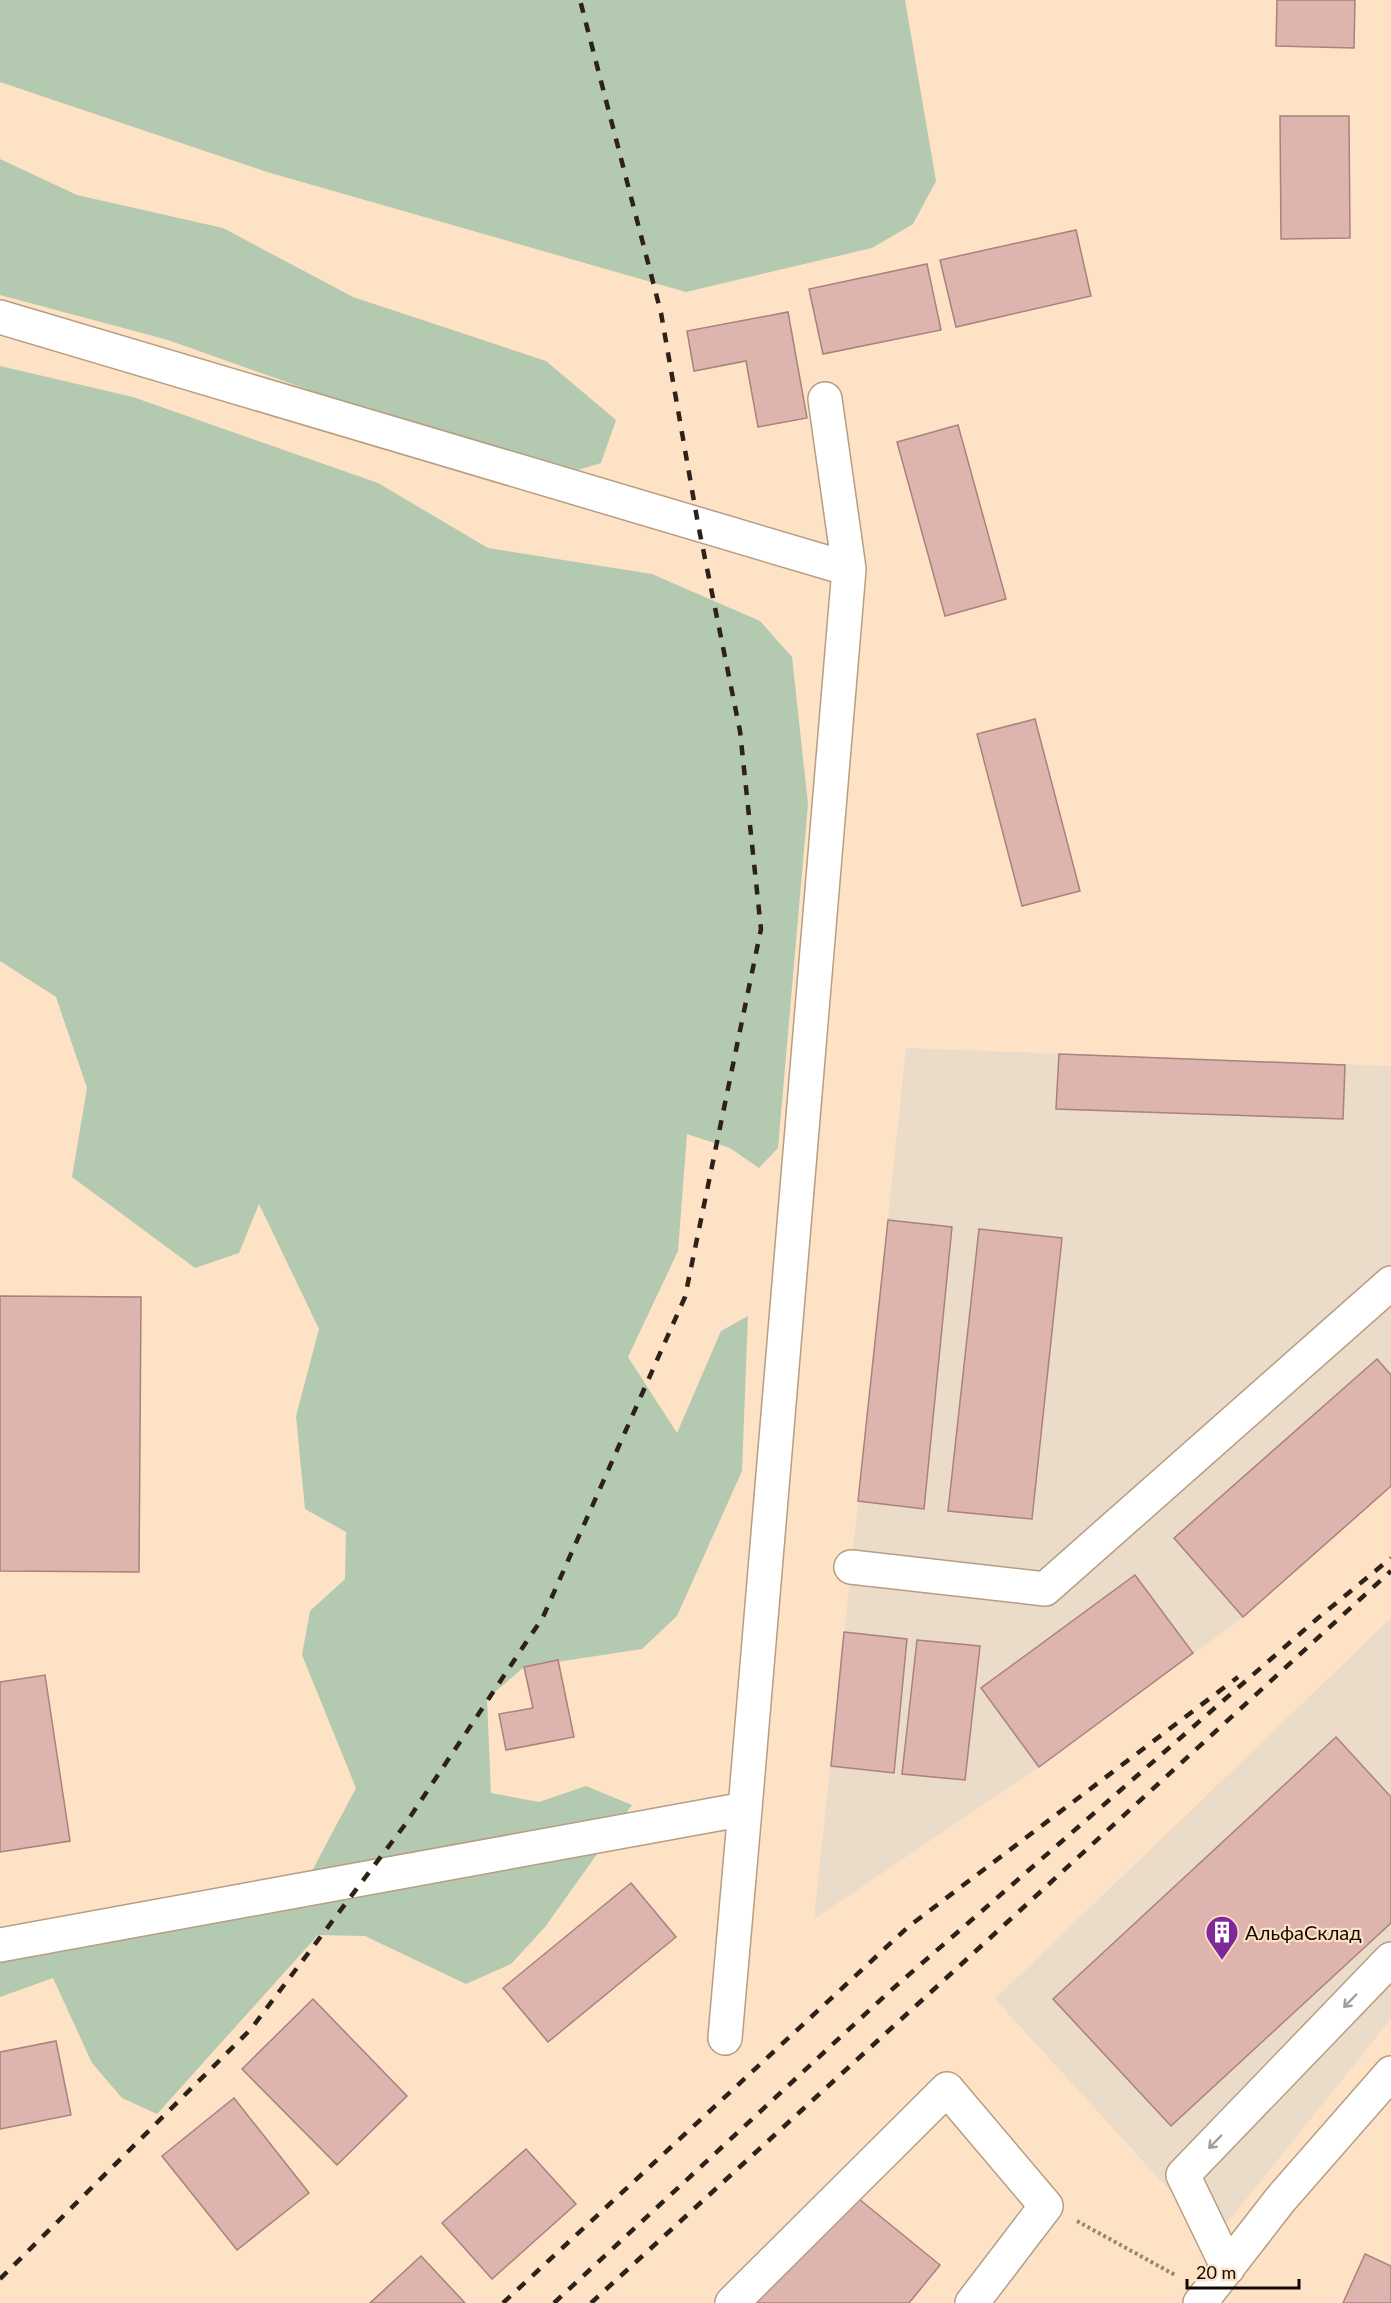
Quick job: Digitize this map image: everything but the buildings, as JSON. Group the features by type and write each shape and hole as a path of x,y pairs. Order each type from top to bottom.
{"street":[{"path":"0,317 849,569"},
{"path":"725,2038 849,569 825,399"},
{"path":"852,1566 1045,1589 1391,1283"},
{"path":"0,1945 745,1809"},
{"path":"1225,2261 1183,2175 1391,1959"},
{"path":"1200,2303 1225,2261 1384,2087"},
{"path":"732,2303 947,2089 1046,2206 972,2303"}],"path":[{"path":"1046,2206 1195,2285 1225,2261"}],"shaded area":[{"path":"906,1048 1391,1066 1391,1486 1243,1617 1039,1767 814,1919"},
{"path":"1391,1618 1391,2019 1214,2239 995,1999"}],"green space":[{"path":"0,0 905,0 936,181 913,224 872,248 686,292 267,172 0,82"},
{"path":"0,159 77,195 223,228 353,297 546,361 616,420 601,463 555,477 168,340 0,295"},
{"path":"0,366 133,397 378,483 488,548 652,574 760,621 792,657 808,804 778,1148 759,1168 730,1148 687,1134 678,1251 628,1357 677,1433 721,1331 748,1316 742,1471 677,1616 642,1649 524,1667 487,1699 491,1793 539,1802 586,1786 632,1805 545,1927 511,1964 466,1984 365,1936 318,1935 157,2114 122,2098 92,2063 53,1978 0,1997 0,1932 270,1897 312,1871 356,1788 302,1655 310,1611 345,1579 346,1532 305,1509 296,1416 319,1329 259,1204 239,1253 195,1268 72,1177 87,1088 56,997 0,961"}],"railway":[{"path":"0,2279 251,2029 404,1826 543,1617 685,1297 761,929 740,731 698,524 661,313 580,0"},
{"path":"554,2303 889,1992 1318,1618 1391,1558"},
{"path":"591,2303 1391,1571"},
{"path":"503,2303 908,1927 1238,1677"}],"place":[{"name":"АльфаСклад","path":"1222,1961"}]}
